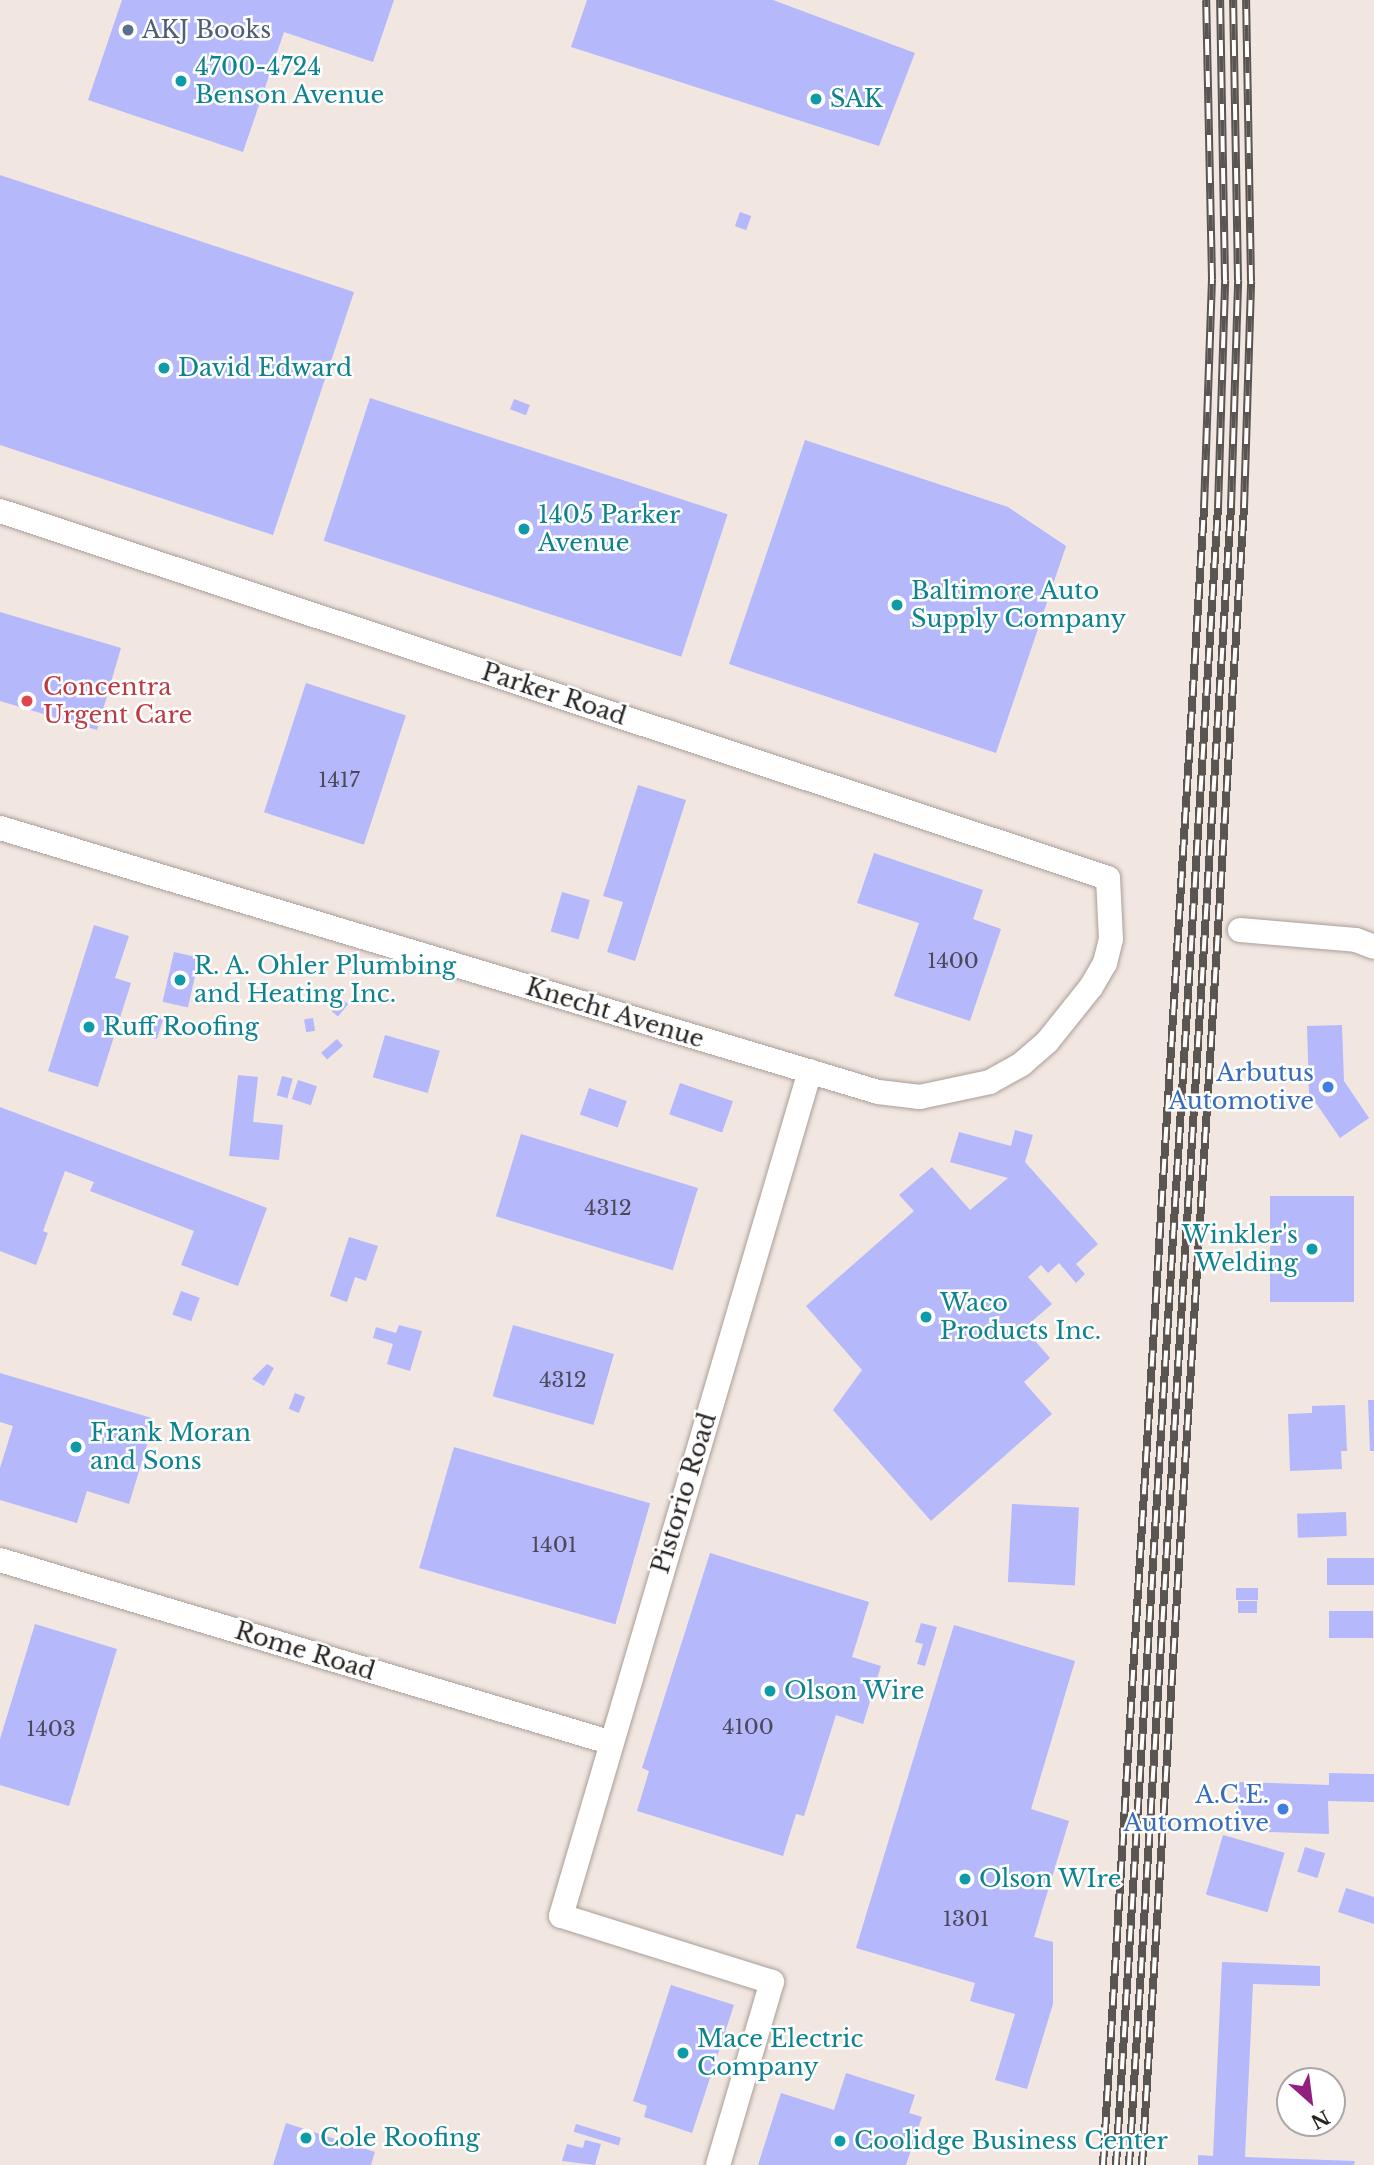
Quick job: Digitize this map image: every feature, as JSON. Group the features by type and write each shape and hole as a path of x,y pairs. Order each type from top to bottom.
{"street":[{"name":"Parker Road","path":"0,511 1108,878"},
{"name":"Knecht Avenue","path":"0,828 878,1092 920,1097 990,1082 1022,1064 1047,1041 1105,963 1112,920 1108,878"},
{"path":"1240,930 1356,940 1374,947"},
{"name":"Pistorio Road","path":"718,2165 772,1982 561,1916 609,1742 810,1071"},
{"name":"Rome Road","path":"0,1560 609,1742"}],"building":[{"name":"4700-4724 Benson Avenue","path":"122,0 394,0 373,62 284,32 243,152 88,100"},
{"name":"SAK","path":"587,0 773,0 915,53 879,146 571,47"},
{"name":"David Edward","path":"0,175 354,292 273,535 0,445"},
{"path":"740,212 751,216 746,230 735,226"},
{"name":"1405 Parker Avenue","path":"370,398 728,514 681,657 324,541"},
{"path":"514,399 530,405 526,415 510,409"},
{"name":"Baltimore Auto Supply Company","path":"805,440 1008,507 1066,546 996,753 729,664"},
{"path":"0,612 121,648 97,730 0,701"},
{"path":"306,683 406,715 364,845 264,812"},
{"path":"638,785 686,800 635,961 607,952 623,902 603,896"},
{"path":"874,853 983,890 973,919 1001,929 970,1021 894,996 919,923 857,903"},
{"path":"562,892 590,900 579,939 551,931"},
{"name":"Ruff Roofing","path":"94,925 129,936 115,978 131,983 98,1087 48,1071"},
{"name":"R. A. Ohler Plumbing and Heating Inc.","path":"174,952 199,958 188,1008 163,1002"},
{"path":"342,999 348,1004 338,1016 332,1011"},
{"path":"151,1015 163,1019 157,1039 145,1035"},
{"path":"313,1018 315,1031 306,1032 304,1019"},
{"name":"Arbutus Automotive","path":"1342,1025 1344,1081 1369,1118 1340,1138 1309,1093 1307,1026"},
{"path":"385,1035 440,1051 428,1093 373,1077"},
{"path":"337,1039 343,1046 327,1060 321,1053"},
{"path":"238,1075 258,1077 253,1122 283,1125 279,1160 229,1156"},
{"path":"282,1076 293,1079 287,1098 277,1095"},
{"path":"298,1080 317,1086 311,1105 292,1099"},
{"path":"680,1083 733,1101 722,1132 669,1114"},
{"path":"589,1088 627,1101 618,1127 580,1114"},
{"path":"0,1107 267,1208 238,1286 181,1265 194,1231 90,1191 94,1182 65,1171 43,1231 48,1233 36,1265 0,1251"},
{"name":"Waco Products Inc.","path":"1015,1130 1033,1135 1025,1162 1098,1244 1076,1264 1085,1274 1076,1283 1059,1263 1048,1273 1041,1265 1028,1277 1052,1304 1024,1328 1050,1358 1024,1382 1052,1414 931,1521 833,1410 862,1370 806,1306 914,1211 899,1195 932,1167 970,1210 1008,1178 950,1162 959,1132 1011,1146"},
{"path":"521,1134 698,1188 673,1270 496,1216"},
{"name":"Winkler's Welding","path":"1270,1196 1354,1196 1354,1302 1270,1302"},
{"path":"349,1237 378,1246 366,1281 355,1277 347,1302 330,1296"},
{"path":"181,1291 200,1298 191,1321 172,1314"},
{"path":"399,1325 422,1331 410,1371 387,1364 393,1344 373,1338 376,1327 396,1333"},
{"path":"513,1325 614,1354 594,1425 493,1396"},
{"path":"267,1364 274,1368 264,1386 252,1379"},
{"name":"Frank Moran and Sons","path":"0,1373 155,1419 129,1504 87,1491 77,1523 0,1500 0,1468 13,1426 0,1422"},
{"path":"295,1393 305,1397 299,1413 289,1409"},
{"path":"1368,1400 1374,1400 1374,1451 1370,1451"},
{"path":"1345,1405 1347,1451 1341,1451 1342,1469 1290,1471 1288,1414 1312,1413 1312,1406"},
{"path":"454,1447 650,1503 615,1624 419,1568"},
{"path":"1012,1504 1079,1508 1075,1585 1008,1582"},
{"path":"1346,1512 1347,1536 1298,1538 1297,1514"},
{"name":"Olson Wire","path":"710,1553 869,1602 852,1657 881,1666 863,1724 836,1715 804,1816 796,1814 783,1856 637,1811 649,1771 642,1768"},
{"path":"1327,1558 1374,1558 1374,1585 1327,1585"},
{"path":"1236,1588 1258,1588 1258,1600 1236,1600"},
{"path":"1238,1601 1257,1601 1257,1613 1238,1613"},
{"path":"1329,1611 1373,1611 1373,1638 1329,1638"},
{"path":"921,1623 937,1627 925,1666 917,1664 923,1644 915,1642"},
{"path":"35,1624 117,1649 69,1806 0,1785 0,1739"},
{"name":"Olson WIre","path":"954,1625 1075,1661 1031,1809 1069,1821 1034,1937 1053,1942 1053,2004 1027,2089 995,2080 1015,2014 970,2001 975,1983 856,1948"},
{"name":"A.C.E. Automotive","path":"1329,1773 1374,1774 1374,1802 1328,1801 1329,1834 1268,1832 1268,1817 1238,1816 1239,1782 1329,1785"},
{"path":"1223,1835 1285,1853 1267,1912 1206,1895"},
{"path":"1305,1847 1325,1853 1317,1878 1297,1872"},
{"path":"1346,1888 1374,1897 1374,1924 1338,1912"},
{"path":"1222,1962 1320,1966 1320,1986 1253,1984 1245,2157 1355,2161 1354,2165 1198,2165 1198,2155 1213,2156"},
{"name":"Mace Electric Company","path":"671,1985 734,2005 692,2133 644,2117 647,2106 633,2101"},
{"name":"Coolidge Business Center","path":"846,2073 915,2095 909,2113 922,2117 906,2165 758,2165 781,2093 834,2110"},
{"name":"Cole Roofing","path":"286,2123 375,2152 371,2165 273,2165"},
{"path":"576,2124 621,2138 619,2145 574,2132"},
{"path":"585,2140 601,2144 595,2165 562,2161 567,2144 583,2148"}],"railway":[{"path":"1103,2165 1204,508 1212,279 1206,0"},
{"path":"1116,2165 1218,508 1225,280 1220,0"},
{"path":"1129,2165 1231,508 1238,280 1233,0"},
{"path":"1142,2165 1244,508 1251,281 1246,0"}],"place":[{"name":"AKJ Books","path":"128,30"},
{"name":"4700-4724 Benson Avenue","path":"181,81"},
{"name":"SAK","path":"816,99"},
{"name":"David Edward","path":"164,368"},
{"name":"1405 Parker Avenue","path":"524,529"},
{"name":"Baltimore Auto Supply Company","path":"897,605"},
{"name":"Concentra Urgent Care","path":"27,701"},
{"name":"R. A. Ohler Plumbing and Heating Inc.","path":"180,980"},
{"name":"Ruff Roofing","path":"89,1027"},
{"name":"Arbutus Automotive","path":"1328,1087"},
{"name":"Winkler's Welding","path":"1312,1249"},
{"name":"Waco Products Inc.","path":"926,1317"},
{"name":"Frank Moran and Sons","path":"76,1447"},
{"name":"Olson Wire","path":"770,1691"},
{"name":"A.C.E. Automotive","path":"1283,1809"},
{"name":"Olson WIre","path":"965,1879"},
{"name":"Mace Electric Company","path":"683,2053"},
{"name":"Cole Roofing","path":"306,2138"},
{"name":"Coolidge Business Center","path":"840,2141"}]}
